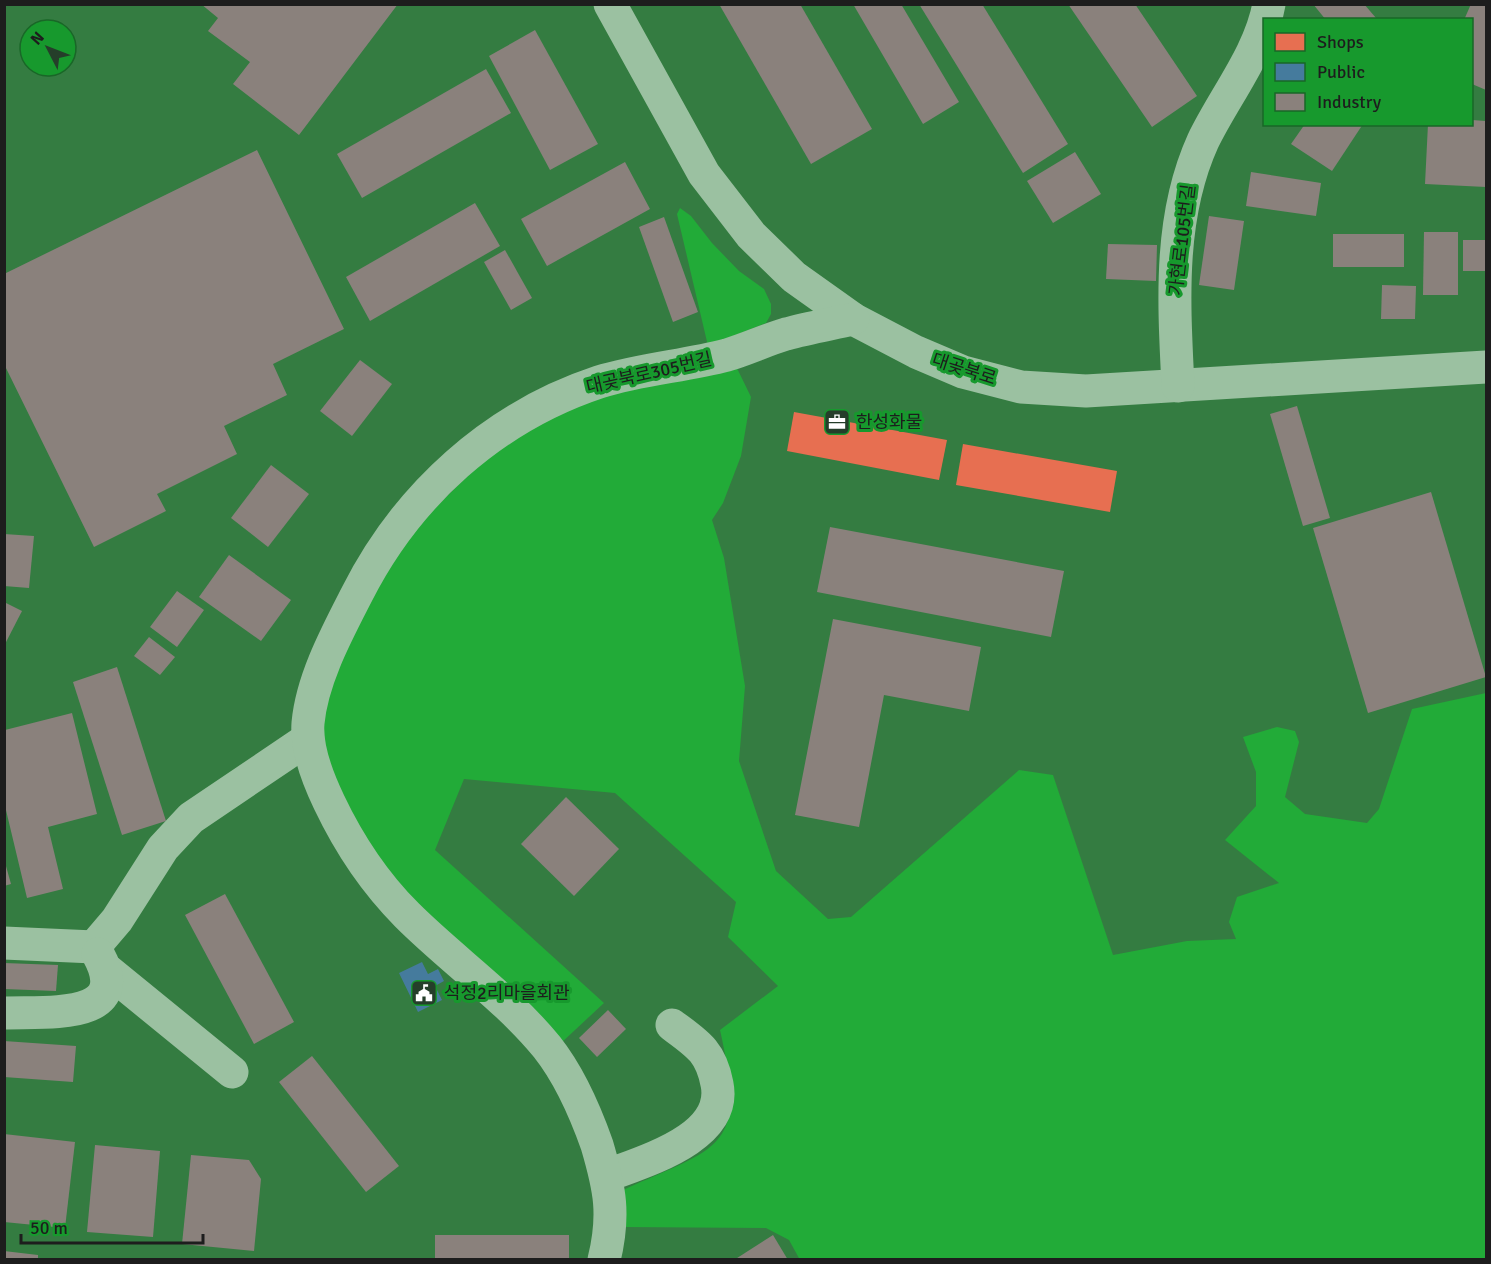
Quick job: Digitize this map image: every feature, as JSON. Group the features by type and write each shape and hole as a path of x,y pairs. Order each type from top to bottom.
{"street":[{"name":"대곶북로","path":"616,10 704,174 751,235 794,277 853,319 916,352 963,372 1021,387 1086,391 1486,367"},
{"name":"가현로105번길","path":"1178,386 1173,290 1188,179 1203,141 1249,58 1263,20"},
{"name":"대곶북로305번길","path":"604,1260 611,1233 612,1206 606,1176 574,1089 548,1048 520,1019 405,913 370,870 340,827 322,786 308,739 313,696 332,648 377,556 435,482 481,444 547,405 602,382 660,367 726,355 785,334 853,319"},
{"path":"4,1012 80,1010 93,1005 103,992 101,958 117,920 164,848 190,818 308,739"},
{"path":"4,943 101,958 232,1072"},
{"path":"606,1176 668,1151 698,1132 714,1115 718,1089 713,1064 699,1044 672,1025"}],"green space":[{"path":"680,208 691,216 712,243 739,271 764,289 771,304 771,314 766,323 708,346 677,214"},
{"path":"735,364 751,397 741,456 723,503 712,520 724,558 745,686 739,761 776,871 828,919 851,917 1019,770 1053,775 1113,955 1187,941 1236,939 1229,922 1237,897 1279,883 1225,840 1256,806 1256,772 1243,737 1277,727 1295,731 1299,742 1285,797 1305,814 1367,823 1379,809 1412,709 1486,693 1486,1259 800,1260 789,1240 766,1228 622,1227 621,1191 704,1152 718,1139 727,1122 730,1100 728,1070 720,1030 778,986 728,937 736,902 615,793 464,779 435,850 604,1003 560,1044 451,944 362,843 320,755 322,689 383,559 495,449 578,402"}],"building: Shops":[{"path":"794,412 947,440 939,480 787,451"},
{"path":"963,444 1117,471 1110,512 956,485"}],"building: Public":[{"name":"석정2리마을회관","path":"422,962 428,974 438,969 444,981 435,986 442,1000 418,1012 399,973"}],"building: Industry":[{"path":"201,4 398,4 299,135 233,84 250,62 208,31 218,18"},
{"path":"719,4 800,4 872,129 811,164"},
{"path":"853,4 901,4 959,102 923,124"},
{"path":"919,4 982,4 1068,144 1023,173"},
{"path":"1068,4 1135,4 1197,96 1152,127"},
{"path":"1313,4 1364,4 1376,18 1324,18"},
{"path":"1471,4 1486,4 1486,90 1473,84 1473,18 1465,18"},
{"path":"535,30 598,144 550,170 489,56"},
{"path":"486,69 511,113 362,198 337,154"},
{"path":"1473,120 1486,121 1486,187 1425,184 1428,126 1473,126"},
{"path":"1304,126 1362,126 1332,171 1291,144"},
{"path":"257,150 344,329 273,364 287,395 224,426 237,454 157,494 166,511 94,547 4,364 4,274"},
{"path":"1075,152 1101,194 1053,223 1027,181"},
{"path":"625,162 650,209 547,266 521,219"},
{"path":"1251,172 1321,183 1316,216 1246,206"},
{"path":"475,203 500,246 370,321 346,277"},
{"path":"1209,216 1244,221 1234,290 1199,285"},
{"path":"664,217 698,312 673,322 639,227"},
{"path":"1424,232 1458,232 1458,295 1423,295"},
{"path":"1333,234 1404,234 1404,267 1333,267"},
{"path":"1463,240 1486,240 1486,271 1463,271"},
{"path":"1108,244 1157,245 1156,281 1106,279"},
{"path":"505,250 532,298 511,310 484,262"},
{"path":"1382,285 1416,286 1415,319 1381,319"},
{"path":"360,360 392,384 352,436 320,411"},
{"path":"1297,406 1330,518 1303,526 1270,414"},
{"path":"271,465 309,494 268,547 231,518"},
{"path":"1431,492 1486,677 1368,713 1313,528"},
{"path":"830,527 1064,571 1051,637 817,592"},
{"path":"4,534 34,536 29,588 4,586"},
{"path":"229,555 291,600 261,641 199,597"},
{"path":"177,591 204,610 177,647 150,627"},
{"path":"4,602 22,611 4,646"},
{"path":"833,619 981,647 969,711 884,695 859,827 795,815"},
{"path":"149,637 175,657 160,675 134,656"},
{"path":"117,667 166,821 122,835 73,682"},
{"path":"72,713 97,814 48,827 63,889 27,898 5,806 5,730"},
{"path":"566,797 619,849 574,896 521,844"},
{"path":"4,859 11,884 4,886"},
{"path":"225,894 294,1022 254,1044 185,915"},
{"path":"4,963 58,965 56,991 4,989"},
{"path":"608,1010 626,1029 597,1057 579,1038"},
{"path":"4,1041 76,1046 73,1082 4,1077"},
{"path":"312,1056 399,1166 366,1192 279,1082"},
{"path":"4,1134 75,1142 65,1228 4,1222"},
{"path":"95,1145 160,1151 153,1237 87,1232"},
{"path":"191,1155 249,1160 261,1179 254,1251 182,1244"},
{"path":"435,1235 569,1235 569,1260 435,1260"},
{"path":"773,1235 788,1260 734,1260"},
{"path":"4,1251 38,1255 38,1260 4,1260"}],"place":[{"name":"한성화물","path":"837,422"},
{"name":"석정2리마을회관","path":"424,993"}]}
